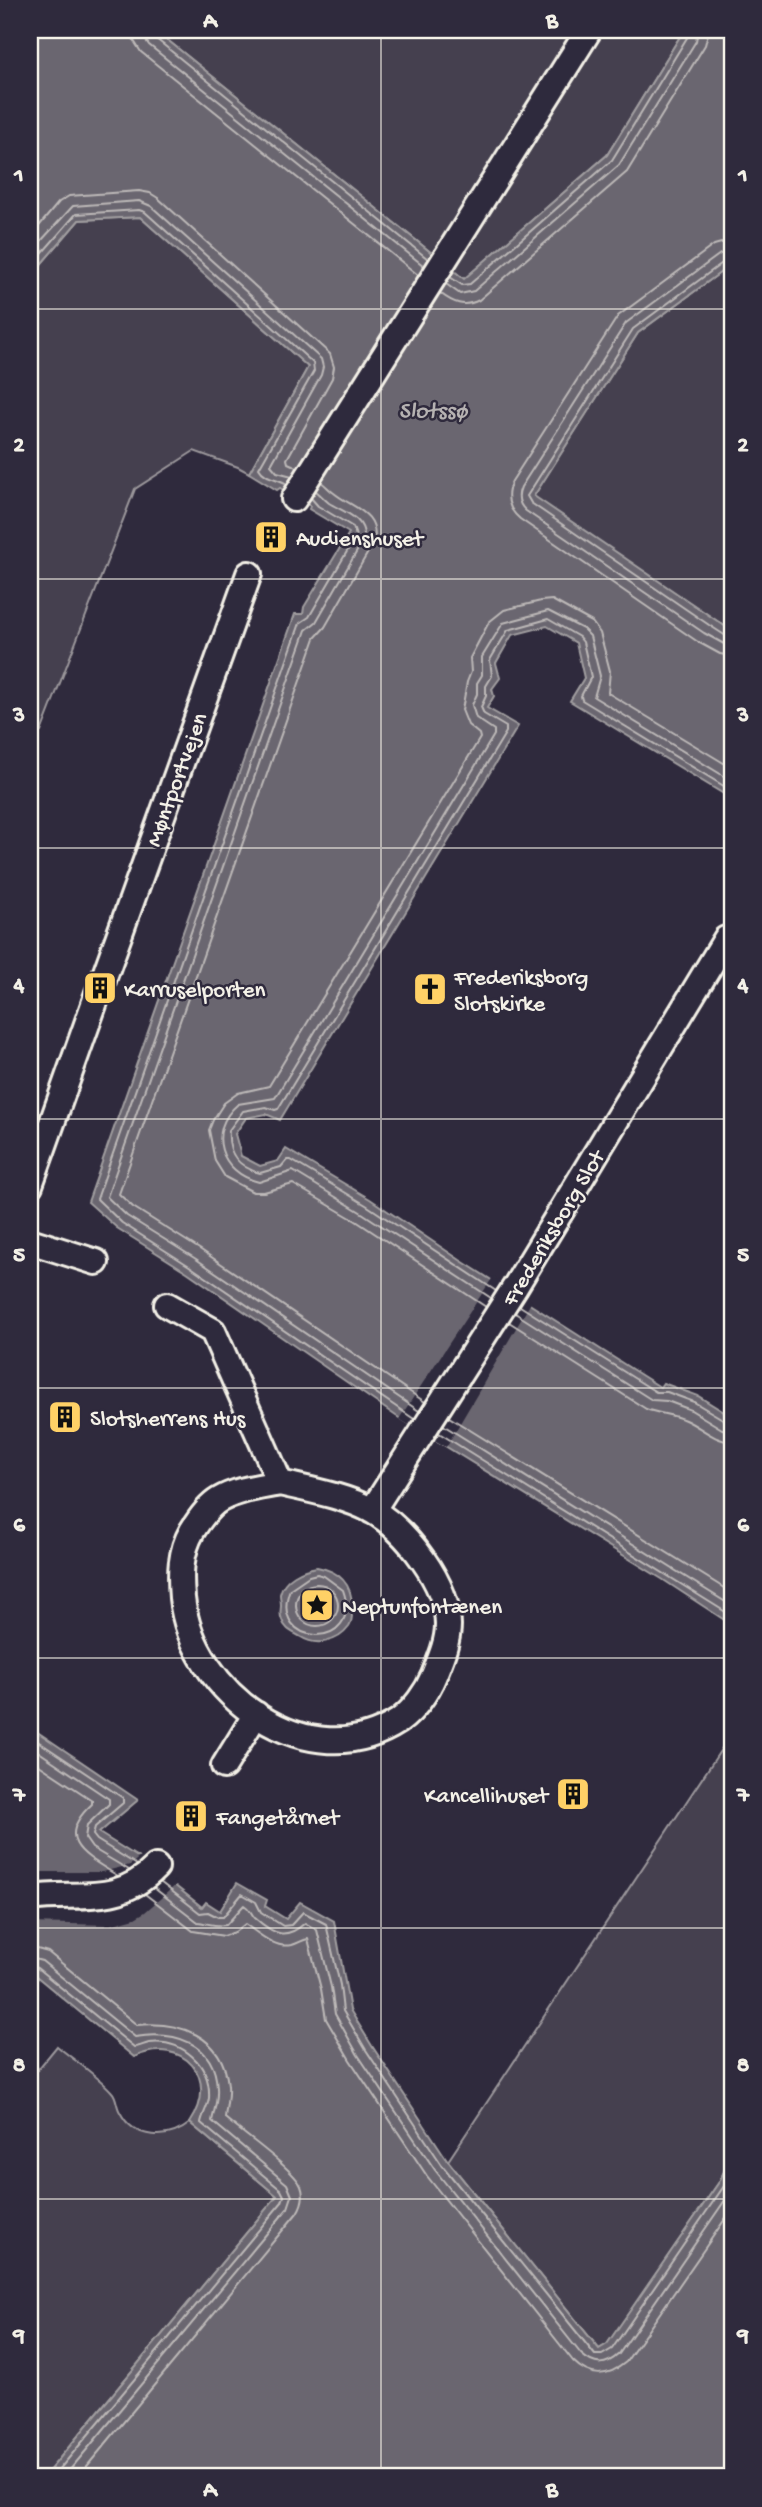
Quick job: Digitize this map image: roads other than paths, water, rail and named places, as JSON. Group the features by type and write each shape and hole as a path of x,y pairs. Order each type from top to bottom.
{"lane":[{"path":"294,499 589,30"},
{"name":"Møntportvejen","path":"30,1185 249,575"},
{"name":"Frederiksborg Slot","path":"372,1511 516,1287 726,939"},
{"path":"30,1241 96,1262"},
{"path":"167,1305 213,1331 280,1483"},
{"path":"280,1483 323,1493 372,1511 402,1535 427,1566 442,1593 448,1625 442,1655 428,1689 405,1716 366,1738 317,1740 284,1731 256,1714 225,1690 195,1648 184,1619 180,1577 184,1545 196,1523 218,1500 245,1489 280,1483"},
{"path":"224,1766 256,1714"},
{"path":"30,1898 95,1897 110,1894 129,1888 156,1867"}],"water":[{"name":"Slotssø","path":"30,30 155,30 464,279 607,155 684,30 732,30 732,264 638,333 534,496 732,631 732,799 570,701 584,678 576,643 547,626 512,635 496,663 500,678 492,689 494,696 487,708 518,726 280,1120 266,1114 246,1118 235,1134 241,1156 260,1166 278,1161 286,1149 370,1199 460,1260 660,1387 663,1383 698,1396 732,1417 732,1625 396,1416 187,1272 117,1228 88,1202 295,614 303,614 304,607 349,533 309,509 310,506 306,503 304,506 283,494 285,491 280,488 277,490 249,473 308,367 140,217 79,220 30,277"},
{"name":"Neptunfontænen","path":"317,1567 338,1575 347,1585 351,1598 352,1620 339,1636 313,1642 285,1626 280,1614 280,1594 289,1579 300,1572"},
{"path":"30,1727 138,1800 99,1833 144,1861 202,1907 206,1902 220,1911 237,1883 267,1900 265,1906 286,1919 300,1902 334,1921 350,2010 372,2046 448,2161 599,2349 607,2344 719,2182 732,2155 732,2477 44,2477 277,2196 190,2123 199,2106 201,2091 199,2077 192,2065 181,2056 168,2052 152,2052 134,2057 30,1971"}],"place":[{"name":"Audienshuset","path":"271,537"},
{"name":"Karruselporten","path":"100,988"},
{"name":"Frederiksborg Slotskirke","path":"430,989"},
{"name":"Slotsherrens Hus","path":"65,1417"},
{"name":"Neptunfontænen","path":"317,1605"},
{"name":"Kancellihuset","path":"573,1794"},
{"name":"Fangetårnet","path":"191,1816"}]}
